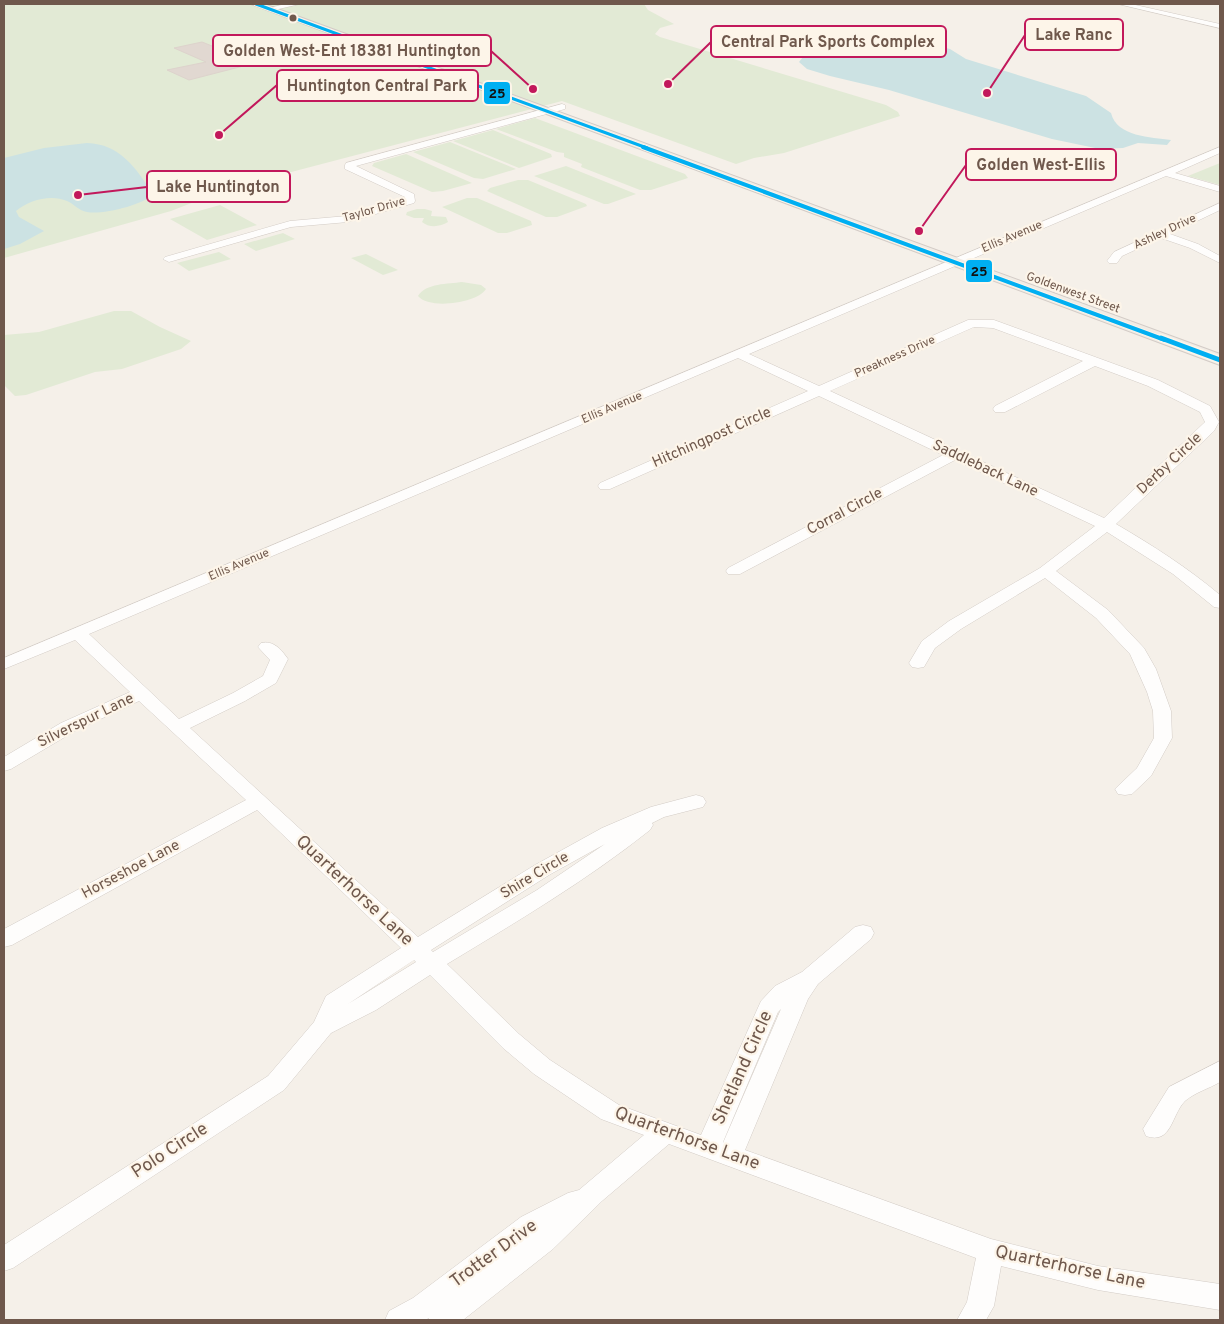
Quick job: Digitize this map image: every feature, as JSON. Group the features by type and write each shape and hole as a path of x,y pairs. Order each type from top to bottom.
{"main road":[{"name":"Goldenwest Street","path":"256,4 277,6 562,106 961,258 1220,360"},
{"name":"Goldenwest Street","path":"277,6 339,35 546,111 961,258 1220,346"},
{"path":"339,35 363,40 400,53 416,54"},
{"path":"402,58 415,58 459,73 477,76"}],"street":[{"path":"277,6 296,4"},
{"path":"1122,4 1220,26"},
{"name":"Taylor Drive","path":"169,258 290,224 348,219 410,201 410,196 349,167 350,165 562,106"},
{"name":"Ellis Avenue","path":"4,664 1220,150"},
{"path":"1166,173 1220,189"},
{"name":"Ashley Drive","path":"1113,261 1118,254 1220,206"},
{"path":"1163,234 1194,246 1220,260"},
{"name":"Derby Circle","path":"918,664 928,645 954,625 1046,571 1106,525 1209,428 1212,422 1205,409 1153,383 994,324 972,323"},
{"name":"Preakness Drive","path":"818,390 972,323"},
{"name":"Saddleback Lane","path":"739,354 1106,525 1155,553 1201,586 1220,603"},
{"path":"1000,409 1094,361"},
{"name":"Hitchingpost Circle","path":"605,486 818,390"},
{"name":"Corral Circle","path":"734,571 956,454"},
{"path":"1046,571 1102,614 1138,652 1156,692 1162,711 1163,738 1144,772 1124,789"},
{"name":"Quarterhorse Lane","path":"78,633 177,727 259,801 511,1041 542,1067 610,1112 991,1251 1098,1278 1220,1297"},
{"path":"177,727 239,697 270,678 279,659 267,647"},
{"name":"Silverspur Lane","path":"4,765 68,727 143,693"},
{"name":"Horseshoe Lane","path":"4,939 259,801"},
{"name":"Shire Circle","path":"423,956 584,869 622,843 658,812 696,802"},
{"name":"Shetland Circle","path":"708,1148 769,1007 783,992 810,978 863,934"},
{"name":"Polo Circle","path":"4,1258 276,1083 323,1028 349,1016 423,956"},
{"name":"Shetland Circle","path":"730,1156 798,995 810,978"},
{"path":"1155,1129 1176,1094 1220,1071"},
{"name":"Trotter Drive","path":"442,1320 544,1241 593,1193 664,1133"},
{"name":"Trotter Drive","path":"399,1320 423,1307 530,1224 593,1193"},
{"path":"971,1320 980,1306 991,1251"}],"green space":[{"path":"4,4 644,4 648,10 674,24 660,28 655,34 660,37 886,105 898,112 900,116 784,153 754,158 736,164 562,101 276,176 212,195 171,211 4,258"},
{"path":"535,118 685,174 688,178 651,190 640,190 581,167 582,164 564,157 564,153 496,129"},
{"path":"493,130 551,154 552,157 519,168 453,141"},
{"path":"450,142 516,169 483,179 474,178 413,152"},
{"path":"406,154 472,183 432,192 372,166 374,163"},
{"path":"1220,163 1220,185 1188,176"},
{"path":"566,166 636,194 604,204 534,176"},
{"path":"518,180 528,180 587,206 557,217 546,217 487,191 490,188"},
{"path":"467,198 477,198 531,221 532,225 507,233 498,233 442,207"},
{"path":"220,205 257,225 207,240 170,219"},
{"path":"425,209 432,211 431,216 446,217 448,222 438,226 431,226 422,222 424,218 414,218 406,215 407,212"},
{"path":"283,233 295,239 256,251 244,244"},
{"path":"219,252 231,259 189,271 177,263"},
{"path":"366,254 398,270 383,275 351,258"},
{"path":"462,282 481,285 486,289 474,298 453,303 432,303 418,296 432,286"},
{"path":"114,311 131,311 191,341 181,349 122,369 95,372 26,395 15,396 4,385 4,335 39,332"}],"shaded area":[{"path":"897,36 950,49 966,59 1086,96 1111,113 1114,121 1127,131 1171,140 1167,145 1138,143 1123,148 1100,149 1052,139 889,90 807,69 799,62 803,57 872,37"},
{"path":"87,143 99,144 109,148 126,159 153,194 141,202 132,205 112,211 94,213 81,210 70,202 61,199 47,198 34,201 16,211 19,217 44,231 20,244 4,249 4,158 44,148"}],"building":[{"path":"202,42 255,63 189,80 167,70 206,62 174,48"}],"transit line":[{"name":"25","path":"256,4 1220,360"}],"place":[{"name":"Central Park Sports Complex","path":"668,84"},
{"name":"Golden West-Ent 18381 Huntington","path":"533,89"},
{"name":"Lake Ranc","path":"987,93"},
{"name":"Huntington Central Park","path":"219,135"},
{"name":"Lake Huntington","path":"78,195"},
{"name":"Golden West-Ellis","path":"919,231"}]}
